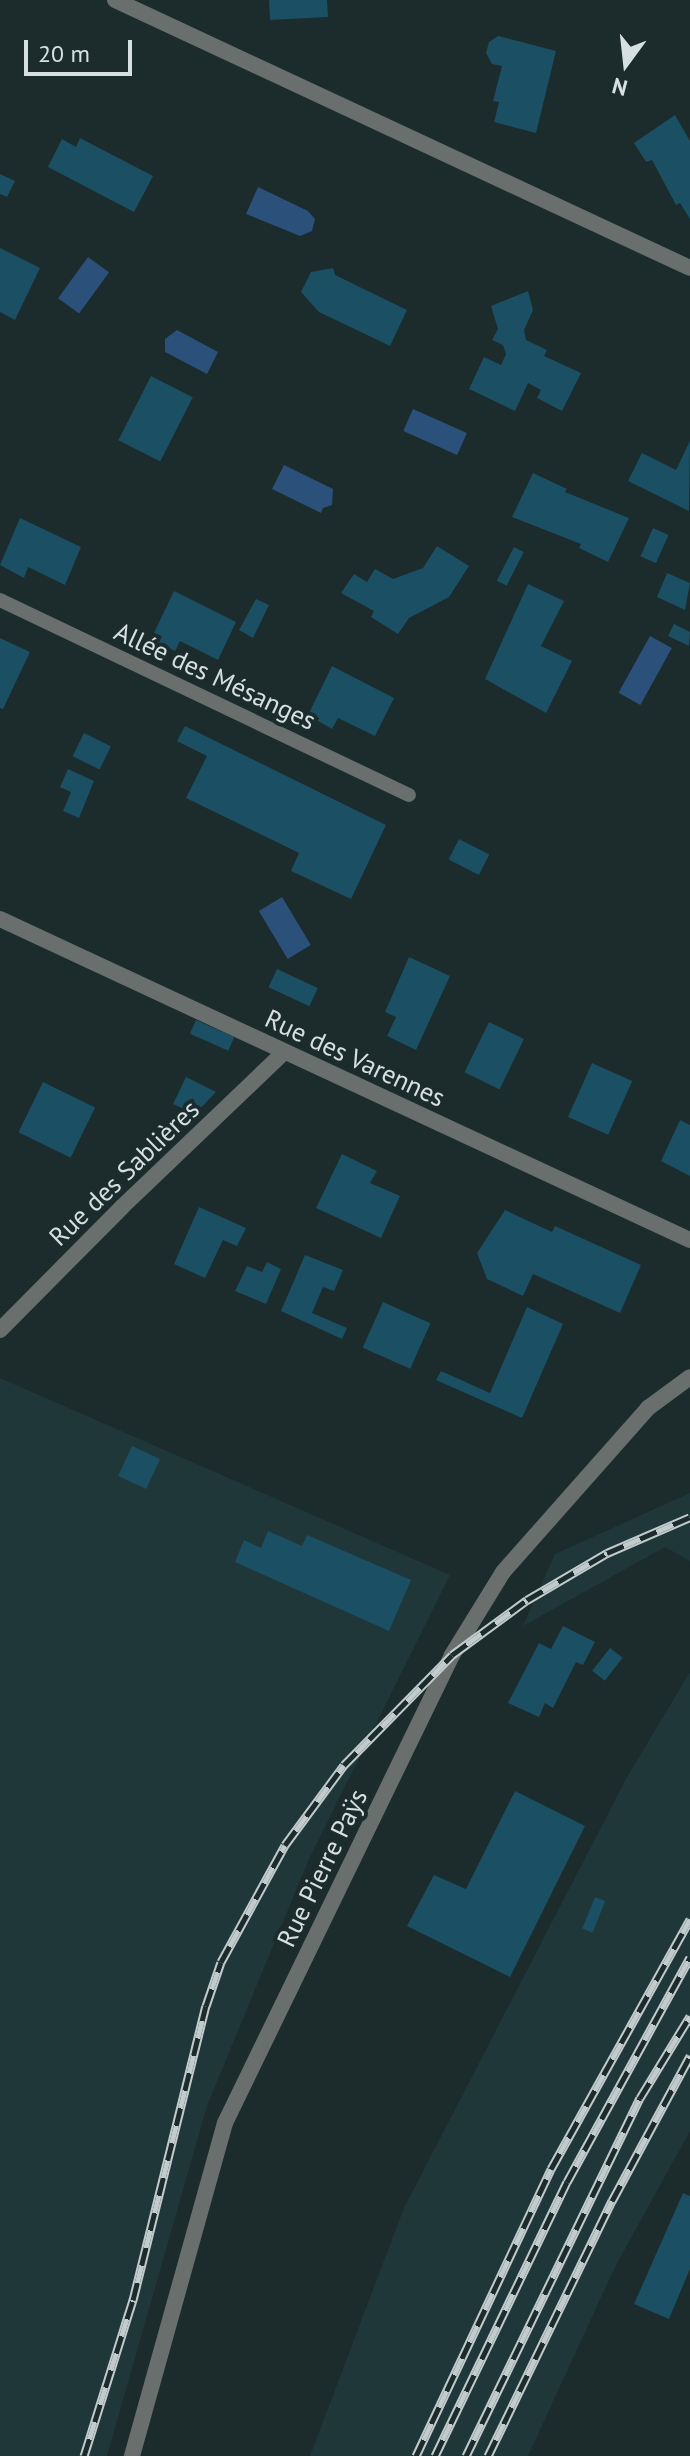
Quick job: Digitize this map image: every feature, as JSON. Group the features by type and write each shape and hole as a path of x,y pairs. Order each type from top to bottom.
{"street":[{"path":"115,0 690,268"},
{"name":"Rue des Varennes","path":"0,919 690,1240"},
{"name":"Rue des Sablières","path":"0,1330 122,1207 284,1052"},
{"name":"Rue Pierre Paÿs","path":"132,2456 225,2123 452,1655 503,1572 648,1408 690,1377"}],"lane":[{"name":"Allée des Mésanges","path":"0,600 409,795"}],"shaded area":[{"path":"0,1378 450,1575 308,1861 207,2106 107,2456 0,2456"},
{"path":"690,1493 690,1561 665,1547 523,1626 555,1554"},
{"path":"690,1672 690,2131 615,2267 528,2456 310,2456 404,2208 626,1779"}],"water":[{"path":"258,187 308,211 315,219 312,231 300,236 246,214"},
{"path":"88,257 109,272 79,314 58,298"},
{"path":"177,330 218,352 207,374 165,352 165,339"},
{"path":"413,409 467,433 457,455 403,431"},
{"path":"284,465 333,489 332,505 323,508 321,513 272,489"},
{"path":"650,636 672,648 640,705 618,693"},
{"path":"282,897 311,945 288,959 259,911"}],"building":[{"path":"269,0 327,0 328,17 270,20"},
{"path":"498,36 556,51 536,133 494,122 499,102 493,101 502,66 492,64 486,53 489,42"},
{"path":"675,115 690,141 690,219 680,203 676,205 652,160 646,162 634,143"},
{"path":"80,138 153,176 134,212 48,167 62,139 76,147"},
{"path":"0,174 15,181 7,197 0,194"},
{"path":"0,248 40,268 15,320 0,312"},
{"path":"333,268 335,275 407,310 390,346 319,312 301,292 311,272"},
{"path":"528,291 533,310 524,330 526,340 547,350 544,356 581,373 562,411 537,398 541,390 528,383 515,411 469,389 484,357 501,365 506,354 503,345 492,340 498,329 491,306"},
{"path":"151,376 193,397 160,461 118,440"},
{"path":"690,441 689,511 628,481 642,453 676,470"},
{"path":"533,473 567,489 565,492 629,518 608,562 579,548 581,544 512,517"},
{"path":"20,518 81,547 65,585 28,567 24,578 0,565"},
{"path":"653,528 669,535 656,563 640,556"},
{"path":"437,546 469,566 449,597 409,618 398,634 371,617 374,611 341,593 354,574 367,582 375,569 393,579 423,568"},
{"path":"514,547 524,552 507,586 497,581"},
{"path":"667,573 690,583 685,610 657,597"},
{"path":"528,584 564,601 541,646 572,661 546,713 485,679"},
{"path":"174,591 236,622 218,660 180,641 175,651 151,639"},
{"path":"256,599 269,605 253,638 239,630"},
{"path":"674,624 690,632 689,646 668,636"},
{"path":"0,638 30,652 3,709 0,708"},
{"path":"332,666 394,698 375,736 338,718 332,729 308,715"},
{"path":"185,726 386,825 351,899 291,871 299,853 186,798 207,756 177,741"},
{"path":"84,733 111,746 100,770 73,756"},
{"path":"68,769 94,781 79,818 63,811 71,792 60,787"},
{"path":"459,839 489,854 479,875 449,859"},
{"path":"409,957 450,976 416,1050 387,1036 396,1017 385,1012"},
{"path":"277,969 318,988 309,1006 269,987"},
{"path":"196,1020 234,1037 228,1051 190,1034"},
{"path":"489,1022 524,1039 500,1089 464,1072"},
{"path":"592,1063 632,1081 608,1135 568,1117"},
{"path":"186,1077 216,1092 195,1114 173,1104"},
{"path":"43,1082 95,1107 71,1158 18,1132"},
{"path":"680,1120 690,1125 690,1176 661,1161"},
{"path":"342,1154 377,1171 370,1183 400,1196 381,1238 316,1208"},
{"path":"199,1207 246,1228 237,1246 223,1240 205,1278 174,1264"},
{"path":"505,1210 552,1232 555,1226 641,1265 620,1313 533,1274 523,1296 487,1279 477,1253"},
{"path":"305,1255 343,1270 334,1291 323,1287 312,1313 347,1328 342,1339 281,1311"},
{"path":"267,1262 281,1269 266,1304 235,1291 247,1266 262,1272"},
{"path":"383,1302 431,1323 410,1369 363,1348"},
{"path":"527,1307 563,1324 522,1418 436,1380 441,1371 490,1393"},
{"path":"132,1446 160,1459 146,1489 118,1476"},
{"path":"268,1531 302,1546 307,1535 411,1580 389,1631 235,1562 244,1540 261,1548"},
{"path":"563,1626 595,1642 583,1665 576,1662 553,1708 545,1703 539,1717 508,1703 539,1643 551,1649"},
{"path":"610,1648 623,1658 605,1681 592,1671"},
{"path":"515,1791 585,1826 510,1977 407,1926 434,1875 466,1889"},
{"path":"595,1897 605,1901 592,1933 582,1929"},
{"path":"683,2193 690,2196 690,2269 669,2319 634,2304"}],"railway":[{"path":"84,2456 133,2300 206,2006 221,1962 285,1845 344,1765 452,1655 527,1600 607,1553 690,1517"},
{"path":"416,2456 551,2169 690,1919"},
{"path":"435,2456 567,2182 690,1957"},
{"path":"466,2456 640,2098 690,2016"},
{"path":"488,2456 612,2201 690,2056"}]}
